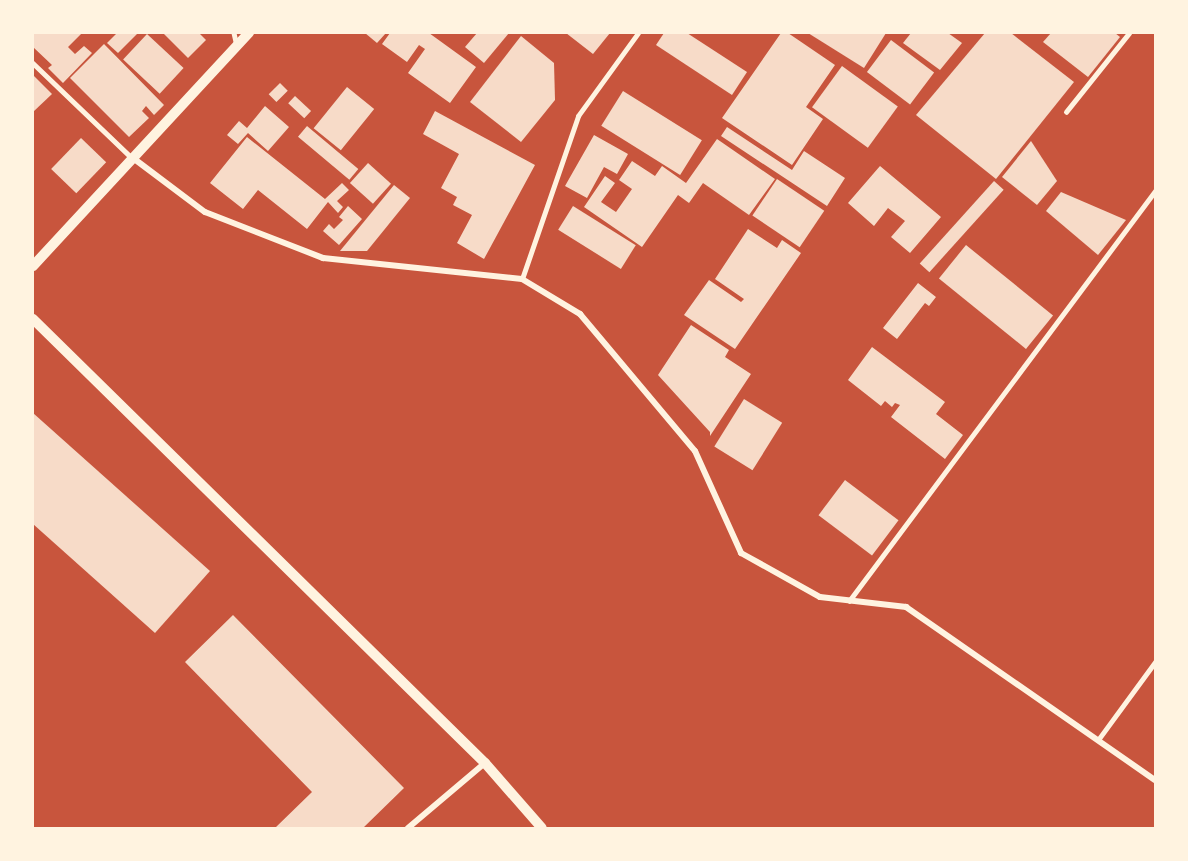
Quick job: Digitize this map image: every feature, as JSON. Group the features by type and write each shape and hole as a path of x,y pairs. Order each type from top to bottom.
{"street":[{"path":"33,266 249,33"},
{"path":"132,158 205,212 323,258 522,279 580,314 695,451 741,553 820,597 906,607 1155,780"},
{"path":"33,319 485,763 542,828"},
{"path":"408,828 485,763"}],"lane":[{"path":"234,33 237,46"},
{"path":"522,279 578,116 638,33"},
{"path":"1066,112 1129,33"},
{"path":"33,63 132,158"},
{"path":"849,601 1155,191"},
{"path":"1098,740 1155,662"}],"building":[{"path":"33,33 82,33 68,47 75,54 84,46 92,53 63,83 48,68 52,65 33,47"},
{"path":"117,33 138,33 118,53 107,43"},
{"path":"163,33 199,33 206,40 188,58"},
{"path":"365,33 386,33 377,43"},
{"path":"390,33 429,33 476,67 450,103 408,73 425,49 419,45 407,62 382,44"},
{"path":"477,33 509,33 484,63 465,47"},
{"path":"566,33 610,33 593,54"},
{"path":"664,33 687,33 747,72 732,95 656,45"},
{"path":"781,33 788,33 835,65 806,107 823,119 792,165 722,118"},
{"path":"808,33 886,33 864,68"},
{"path":"911,33 948,33 962,43 940,70 903,43"},
{"path":"985,33 1011,33 1074,82 996,179 916,115"},
{"path":"1051,33 1115,33 1120,37 1088,77 1043,42"},
{"path":"147,34 184,68 160,94 123,60"},
{"path":"521,36 554,63 555,100 521,142 470,102"},
{"path":"891,40 934,72 910,104 867,72"},
{"path":"104,44 164,105 154,115 146,106 142,111 149,118 129,137 70,78"},
{"path":"842,66 898,107 868,148 812,107"},
{"path":"33,75 52,94 33,112"},
{"path":"280,83 288,91 276,102 269,94"},
{"path":"347,87 374,109 341,150 314,128"},
{"path":"623,91 702,140 680,175 601,126"},
{"path":"295,96 311,111 304,118 288,103"},
{"path":"265,106 289,127 268,151 248,133 238,144 227,135 239,121 247,128"},
{"path":"435,111 535,165 484,259 457,243 472,215 453,205 457,197 441,188 459,154 423,134"},
{"path":"307,126 358,169 349,180 298,137"},
{"path":"727,127 792,170 804,151 845,178 827,206 721,136"},
{"path":"594,135 628,154 617,174 604,167 587,198 565,186"},
{"path":"247,137 325,199 342,183 349,190 337,201 343,207 338,213 328,202 307,229 258,190 243,209 210,183"},
{"path":"81,138 106,162 76,193 51,169"},
{"path":"717,139 775,179 749,215 703,183 689,203 678,195 642,247 584,207 605,176 615,183 601,202 616,212 632,189 619,180 632,161 655,176 662,166 686,183"},
{"path":"1031,141 1057,181 1037,205 1002,177"},
{"path":"368,163 391,184 373,204 350,183"},
{"path":"880,166 941,217 910,253 891,237 905,221 888,208 874,226 848,203"},
{"path":"777,179 824,211 800,247 752,215"},
{"path":"994,181 1004,190 929,272 920,263"},
{"path":"394,185 410,198 367,251 340,251"},
{"path":"1061,192 1126,220 1098,255 1046,211"},
{"path":"348,206 362,219 339,245 323,231 329,224 334,229 343,220 339,217"},
{"path":"573,206 636,245 621,269 558,230"},
{"path":"748,229 777,248 782,240 801,253 735,349 684,315 709,280 741,302 744,299 715,279"},
{"path":"966,245 1053,315 1026,349 939,278"},
{"path":"918,283 936,297 929,306 925,303 897,339 883,328"},
{"path":"691,325 729,350 725,357 751,374 710,436 710,432 658,375"},
{"path":"872,347 945,402 936,414 963,435 945,459 891,417 900,405 895,403 892,407 885,401 881,406 848,380"},
{"path":"744,399 782,423 752,470 714,446"},
{"path":"33,413 210,571 155,633 33,524"},
{"path":"845,480 899,520 872,555 819,515"},
{"path":"233,615 404,788 363,828 275,828 312,792 185,662"}]}
